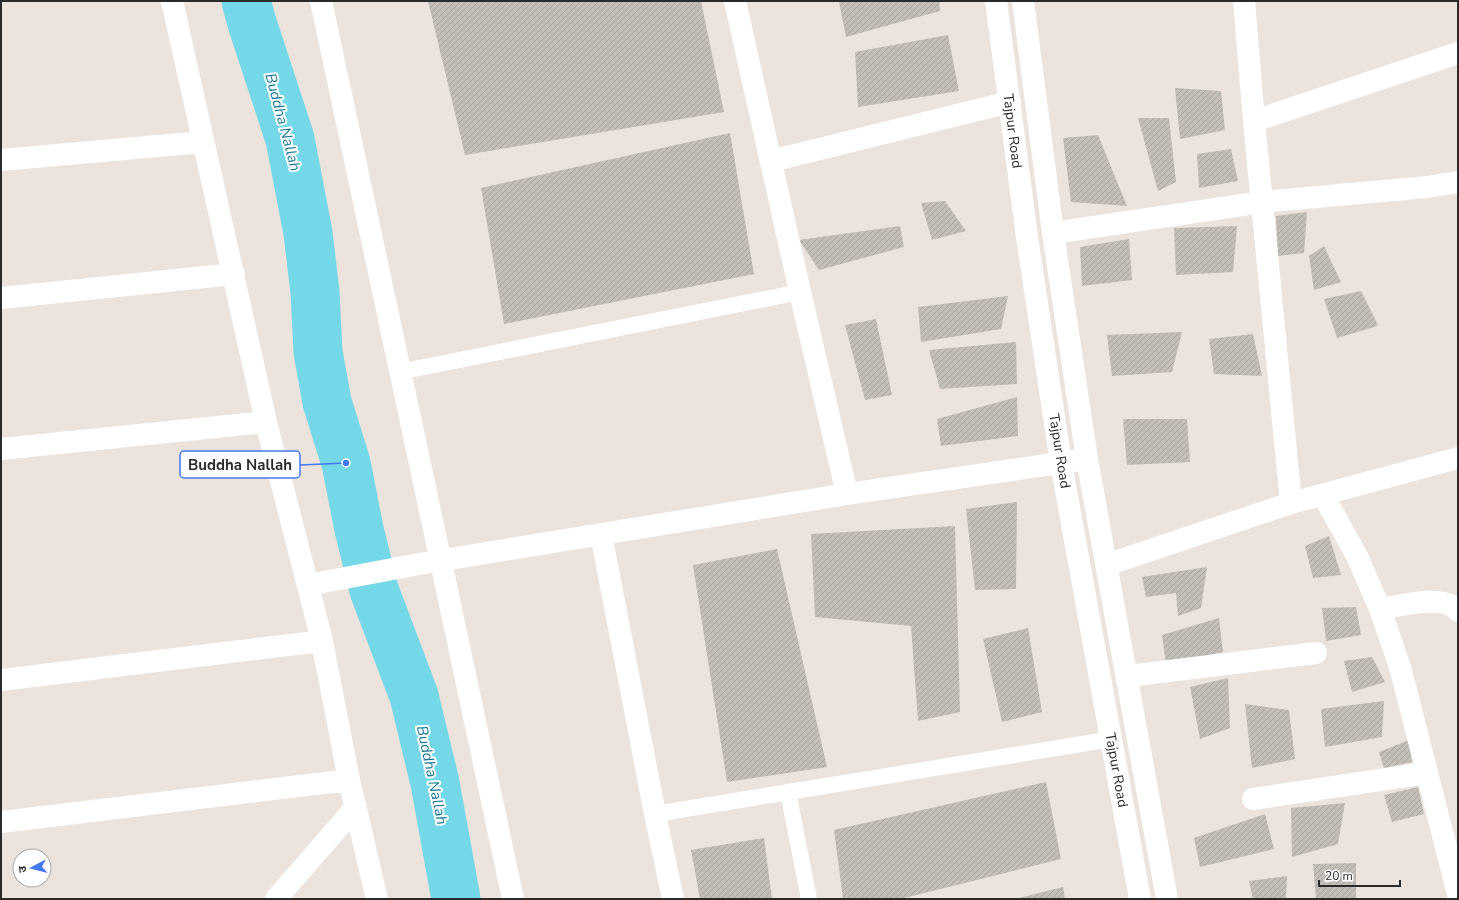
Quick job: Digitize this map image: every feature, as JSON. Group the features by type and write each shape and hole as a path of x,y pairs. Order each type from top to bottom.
{"street":[{"path":"172,1 266,422 322,641 349,780 377,899"},
{"path":"321,1 399,372 442,560 513,899"},
{"path":"735,1 847,494"},
{"name":"Tajpur Road","path":"996,1 1027,237 1061,463 1140,899"},
{"name":"Tajpur Road","path":"1023,1 1053,233 1087,459 1128,676 1167,899"},
{"path":"1244,1 1254,121 1291,503"},
{"path":"1254,121 1458,53"},
{"path":"771,161 1010,102"},
{"path":"1,160 203,142"},
{"path":"1053,233 1262,202 1427,187 1458,182"},
{"path":"1,298 234,274"},
{"path":"1,449 266,422"},
{"path":"1106,565 1291,503 1458,458"},
{"path":"308,585 442,560 847,494 1087,459"},
{"path":"1323,495 1357,556 1380,609 1400,667 1458,894"},
{"path":"601,534 655,814 673,899"},
{"path":"1380,609 1435,601 1451,605 1458,611"},
{"path":"1,680 322,641"},
{"path":"1128,676 1316,652"},
{"path":"1253,799 1427,773"},
{"path":"1,822 349,780"},
{"path":"276,899 356,807"}],"lane":[{"path":"399,372 800,292"},
{"path":"655,814 1112,739"},
{"path":"788,792 809,899"}],"building":[{"path":"428,1 701,1 724,112 465,155"},
{"path":"939,1 940,11 846,37 839,2"},
{"path":"948,35 959,91 858,107 855,52"},
{"path":"1175,88 1221,91 1225,130 1180,139"},
{"path":"1138,118 1169,118 1176,182 1158,191"},
{"path":"730,133 754,274 504,324 481,188"},
{"path":"1098,135 1127,206 1071,202 1063,138"},
{"path":"1231,149 1238,181 1199,188 1197,154"},
{"path":"945,201 966,231 932,240 921,203"},
{"path":"1307,212 1304,253 1278,256 1276,216"},
{"path":"900,226 904,247 819,270 799,240"},
{"path":"1237,226 1233,272 1176,275 1174,228"},
{"path":"1129,239 1132,280 1082,286 1080,247"},
{"path":"1324,246 1341,282 1314,290 1309,256"},
{"path":"1361,291 1378,325 1337,338 1324,299"},
{"path":"1008,296 1001,329 921,342 918,307"},
{"path":"876,319 892,395 865,400 845,325"},
{"path":"1182,332 1172,372 1112,376 1107,335"},
{"path":"1253,334 1262,376 1214,374 1209,339"},
{"path":"1016,342 1017,384 940,389 929,350"},
{"path":"1017,397 1018,436 941,446 937,419"},
{"path":"1123,419 1187,419 1190,462 1127,465"},
{"path":"1017,502 1016,589 975,590 966,509"},
{"path":"955,526 960,712 918,721 911,626 815,617 811,534"},
{"path":"1329,536 1341,575 1313,578 1305,546"},
{"path":"777,549 827,767 727,782 693,565"},
{"path":"1207,567 1201,608 1178,616 1176,593 1146,597 1142,577"},
{"path":"1356,607 1361,635 1326,641 1322,608"},
{"path":"1219,618 1223,652 1166,664 1162,635"},
{"path":"1028,628 1042,712 1002,722 983,639"},
{"path":"1372,657 1385,682 1352,692 1344,661"},
{"path":"1228,678 1230,728 1200,739 1190,687"},
{"path":"1384,701 1382,737 1325,747 1321,709"},
{"path":"1245,704 1289,710 1295,759 1252,768"},
{"path":"1409,740 1412,762 1384,768 1379,752"},
{"path":"1046,782 1061,859 900,899 843,899 834,830"},
{"path":"1418,787 1424,814 1392,822 1384,795"},
{"path":"1345,803 1338,844 1292,857 1291,808"},
{"path":"1265,814 1274,849 1200,867 1194,838"},
{"path":"764,838 772,899 700,899 691,850"},
{"path":"1356,863 1356,899 1316,899 1313,864"},
{"path":"1287,876 1286,899 1253,899 1249,881"},
{"path":"1063,887 1065,899 1019,899 1019,898"}],"waterway":[{"name":"Buddha Nallah","path":"246,1 290,139 308,233 315,292 318,352 327,402 346,463 359,529 374,590 414,696 435,783 456,899"}],"place":[{"name":"Buddha Nallah","path":"346,463"}]}
